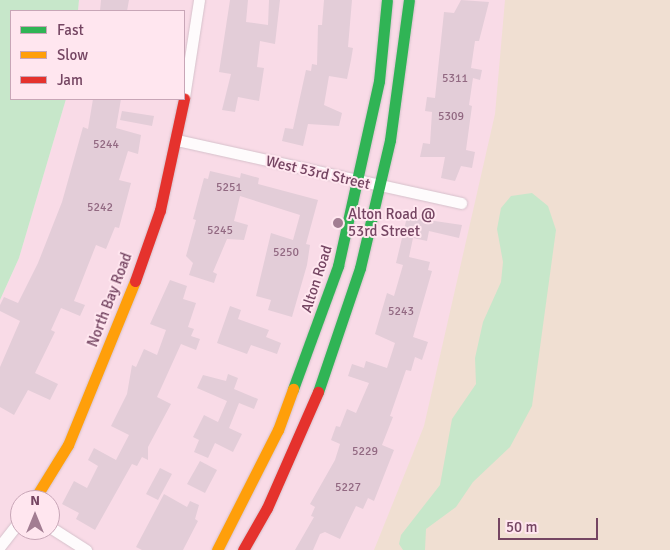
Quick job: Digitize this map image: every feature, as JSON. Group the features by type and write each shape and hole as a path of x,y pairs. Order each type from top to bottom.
{"main road":[{"name":"Alton Road","path":"217,550 253,483 302,371 338,266 359,182 379,81 386,0"},
{"path":"243,550 267,508 319,390 360,268 381,187 400,83 409,0"},
{"name":"North Bay Road","path":"40,490 68,445 126,306 160,210 177,140 184,100"}],"street":[{"name":"North Bay Road","path":"185,92 200,0"},
{"name":"West 53rd Street","path":"177,140 381,187 461,203"},
{"path":"0,546 10,533"},
{"path":"60,533 86,550"}],"shaded area":[{"path":"0,0 79,0 78,10 10,10 10,100 66,100 19,258 0,300"},
{"path":"79,0 670,0 670,550 0,550 0,300 19,258 66,100 185,100 185,10 78,10"},
{"path":"505,0 670,0 670,550 374,550 424,426 495,114"},
{"path":"532,193 548,206 556,230 532,406 510,447 473,482 456,507 426,529 425,550 403,550 399,544 401,535 440,485 452,419 476,384 475,358 483,322 501,282 503,262 497,229 501,208 511,196"}],"building":[{"path":"101,0 129,0 127,10 100,10"},
{"path":"230,0 248,0 246,22 268,25 269,0 280,0 275,44 260,41 257,67 264,68 259,101 238,97 235,112 222,110 231,74 219,72"},
{"path":"324,0 352,0 348,47 353,48 347,79 329,76 324,105 342,113 339,126 308,124 303,146 282,141 285,128 293,129 306,70 311,71 312,64 317,65 318,25 322,25"},
{"path":"461,0 489,2 479,41 475,41 471,68 482,70 480,80 473,78 469,105 472,106 466,150 475,152 472,168 461,166 455,181 441,178 445,157 420,157 423,143 430,144 432,112 425,111 427,97 435,98 444,12 454,13"},
{"path":"93,100 121,100 116,128 141,135 138,154 128,151 119,180 131,183 119,228 115,227 106,249 96,245 74,301 85,305 80,316 61,308 51,330 55,332 35,373 58,384 50,400 28,390 14,415 0,407 0,367 20,321 0,311 0,305 4,297 18,303 38,263 62,202 83,127 88,129"},
{"path":"122,111 154,116 152,126 120,120"},
{"path":"210,171 240,178 241,173 259,178 258,184 318,200 306,244 310,245 307,265 292,317 268,310 271,300 256,296 271,233 293,240 300,215 240,196 234,221 248,225 244,240 227,239 213,272 217,274 214,283 189,275 193,263 186,256 196,220 193,219 204,178 208,179"},
{"path":"407,217 462,225 459,238 429,231 427,241 413,238 409,257 430,262 428,270 432,271 413,337 428,342 422,360 415,357 411,371 406,370 390,416 393,417 382,445 394,450 374,501 368,498 363,509 356,506 340,539 325,532 320,534 313,550 295,550 314,517 311,516 315,507 310,504 335,460 340,444 331,440 336,426 340,427 347,409 356,413 369,383 348,376 352,364 364,368 366,361 387,368 395,343 375,334 387,293 394,296 403,265 396,263"},
{"path":"170,280 187,286 183,299 196,303 188,327 194,329 191,336 200,339 196,350 181,344 157,397 171,404 148,447 148,460 142,457 137,466 132,464 95,530 76,519 79,513 62,504 74,481 87,488 98,466 88,460 94,448 116,460 129,435 111,426 127,394 132,365 136,367 144,349 157,355 166,330 150,324"},
{"path":"230,306 241,310 238,319 269,330 266,337 281,343 277,354 251,345 247,354 217,343"},
{"path":"228,374 238,378 234,389 258,399 254,409 239,403 229,428 242,434 233,452 215,443 208,458 194,452 199,440 193,437 204,415 218,422 227,401 197,388 203,375 226,381"},
{"path":"200,461 217,470 205,493 187,484"},
{"path":"160,468 172,474 158,500 146,494"},
{"path":"164,494 187,507 190,501 199,505 195,519 198,521 183,550 142,550 136,547"}],"traffic: fast":[{"path":"293,389 338,266 379,81 387,0"},
{"path":"318,392 360,268 390,140 409,0"}],"traffic: slow":[{"path":"40,490 68,445 135,281"},
{"path":"217,550 278,430 293,389"}],"traffic: jam":[{"path":"135,281 160,210 184,100"},
{"path":"243,550 267,508 318,392"}],"place":[{"name":"Alton Road @ 53rd Street","path":"338,223"}]}
